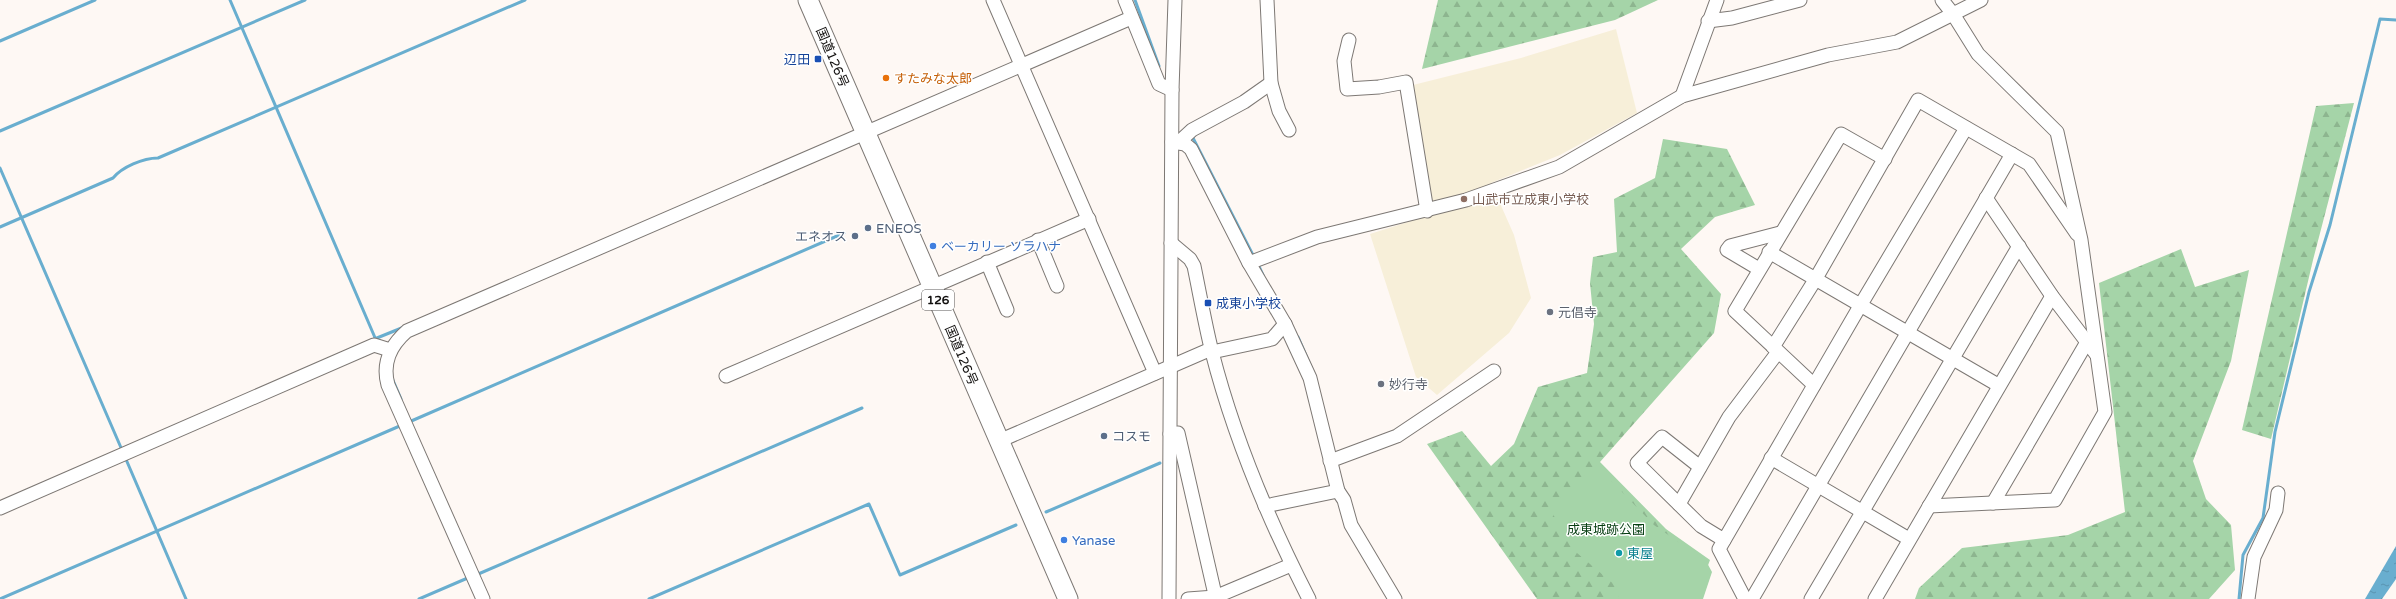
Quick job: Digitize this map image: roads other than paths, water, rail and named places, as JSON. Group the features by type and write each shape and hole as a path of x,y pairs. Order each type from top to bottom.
{"highway":[{"name":"国道126号","path":"808,0 1068,599"}],"street":[{"path":"993,0 1155,373"},
{"path":"1125,0 1159,84 1172,90"},
{"path":"1169,599 1170,366 1175,142 1172,90 1175,0"},
{"path":"1267,0 1270,83 1279,111 1289,130"},
{"path":"1682,96 1708,21 1717,0"},
{"path":"1708,21 1732,18 1800,0"},
{"path":"1929,506 2055,500 2105,412 2081,240 2057,132 1978,54 1953,14 1945,6 1942,0"},
{"path":"1254,261 1318,237 1427,211 1466,200 1559,167 1682,96 1828,55 1897,42 1981,0"},
{"path":"483,599 388,385 386,368 390,350 407,332 1021,64 1131,18"},
{"path":"1349,40 1344,60 1347,89 1379,87 1406,82 1427,211"},
{"path":"1175,142 1192,130 1244,102 1270,83"},
{"path":"1679,504 1730,417 1775,350 1918,100 2029,164 2081,240"},
{"path":"1745,599 1719,549 1860,306 1966,128"},
{"path":"1814,385 1735,311 1841,134 1885,159"},
{"path":"1175,142 1185,144 1191,149 1254,261 1285,324 1310,378 1330,461 1351,525 1395,599"},
{"path":"1752,599 2012,154"},
{"path":"1986,198 2052,296 2097,356"},
{"path":"726,376 932,285 1089,219"},
{"path":"1759,269 1727,250 1730,246 1780,234"},
{"path":"1038,240 1057,286"},
{"path":"1172,243 1190,259 1194,266 1212,350 1231,414 1265,506 1291,565 1309,599"},
{"path":"1811,599 2019,246"},
{"path":"1769,252 1998,385"},
{"path":"987,262 1007,310"},
{"path":"1875,599 1998,385 2052,296"},
{"path":"1000,441 1170,366 1212,350 1272,339 1285,324"},
{"path":"1993,503 2087,342"},
{"path":"0,508 374,345 390,350"},
{"path":"1330,461 1397,436 1494,372"},
{"path":"1170,434 1178,433 1215,598"},
{"path":"1700,467 1662,437 1637,463 1701,526 1724,540"},
{"path":"1772,458 1909,539"},
{"path":"2248,599 2254,557 2276,510 2278,493"},
{"path":"1265,506 1340,494"},
{"path":"1188,599 1215,598 1291,565"}],"water":[{"path":"2396,546 2396,579 2382,599 2365,599"}],"waterway":[{"path":"0,41 95,0"},
{"path":"230,0 376,340"},
{"path":"0,131 305,0"},
{"path":"0,227 113,178 122,170 133,164 152,158 158,158 525,0"},
{"path":"1135,0 1159,66"},
{"path":"2239,599 2243,555 2263,518 2275,432 2309,292 2330,225 2380,19 2396,20"},
{"path":"1192,136 1254,257"},
{"path":"0,168 122,450"},
{"path":"409,422 844,233"},
{"path":"1258,264 1263,275"},
{"path":"372,340 404,327"},
{"path":"1298,337 1311,367"},
{"path":"392,378 401,399"},
{"path":"476,575 862,408"},
{"path":"0,599 402,425"},
{"path":"125,457 186,599"},
{"path":"1046,512 1160,463"},
{"path":"649,599 869,504 900,575 1016,525"},
{"path":"419,599 470,577"}],"place":[{"name":"辺田","path":"818,59"},
{"name":"すたみな太郎","path":"886,78"},
{"name":"山武市立成東小学校","path":"1464,199"},
{"name":"ENEOS","path":"868,228"},
{"name":"エネオス","path":"855,236"},
{"name":"ベーカリー ソラハナ","path":"933,246"},
{"name":"成東小学校","path":"1208,303"},
{"name":"元倡寺","path":"1550,312"},
{"name":"妙行寺","path":"1381,384"},
{"name":"コスモ","path":"1104,436"},
{"name":"Yanase","path":"1064,540"},
{"name":"東屋","path":"1619,553"}],"park label":[{"name":"成東城跡公園","path":"1606,529"}]}
